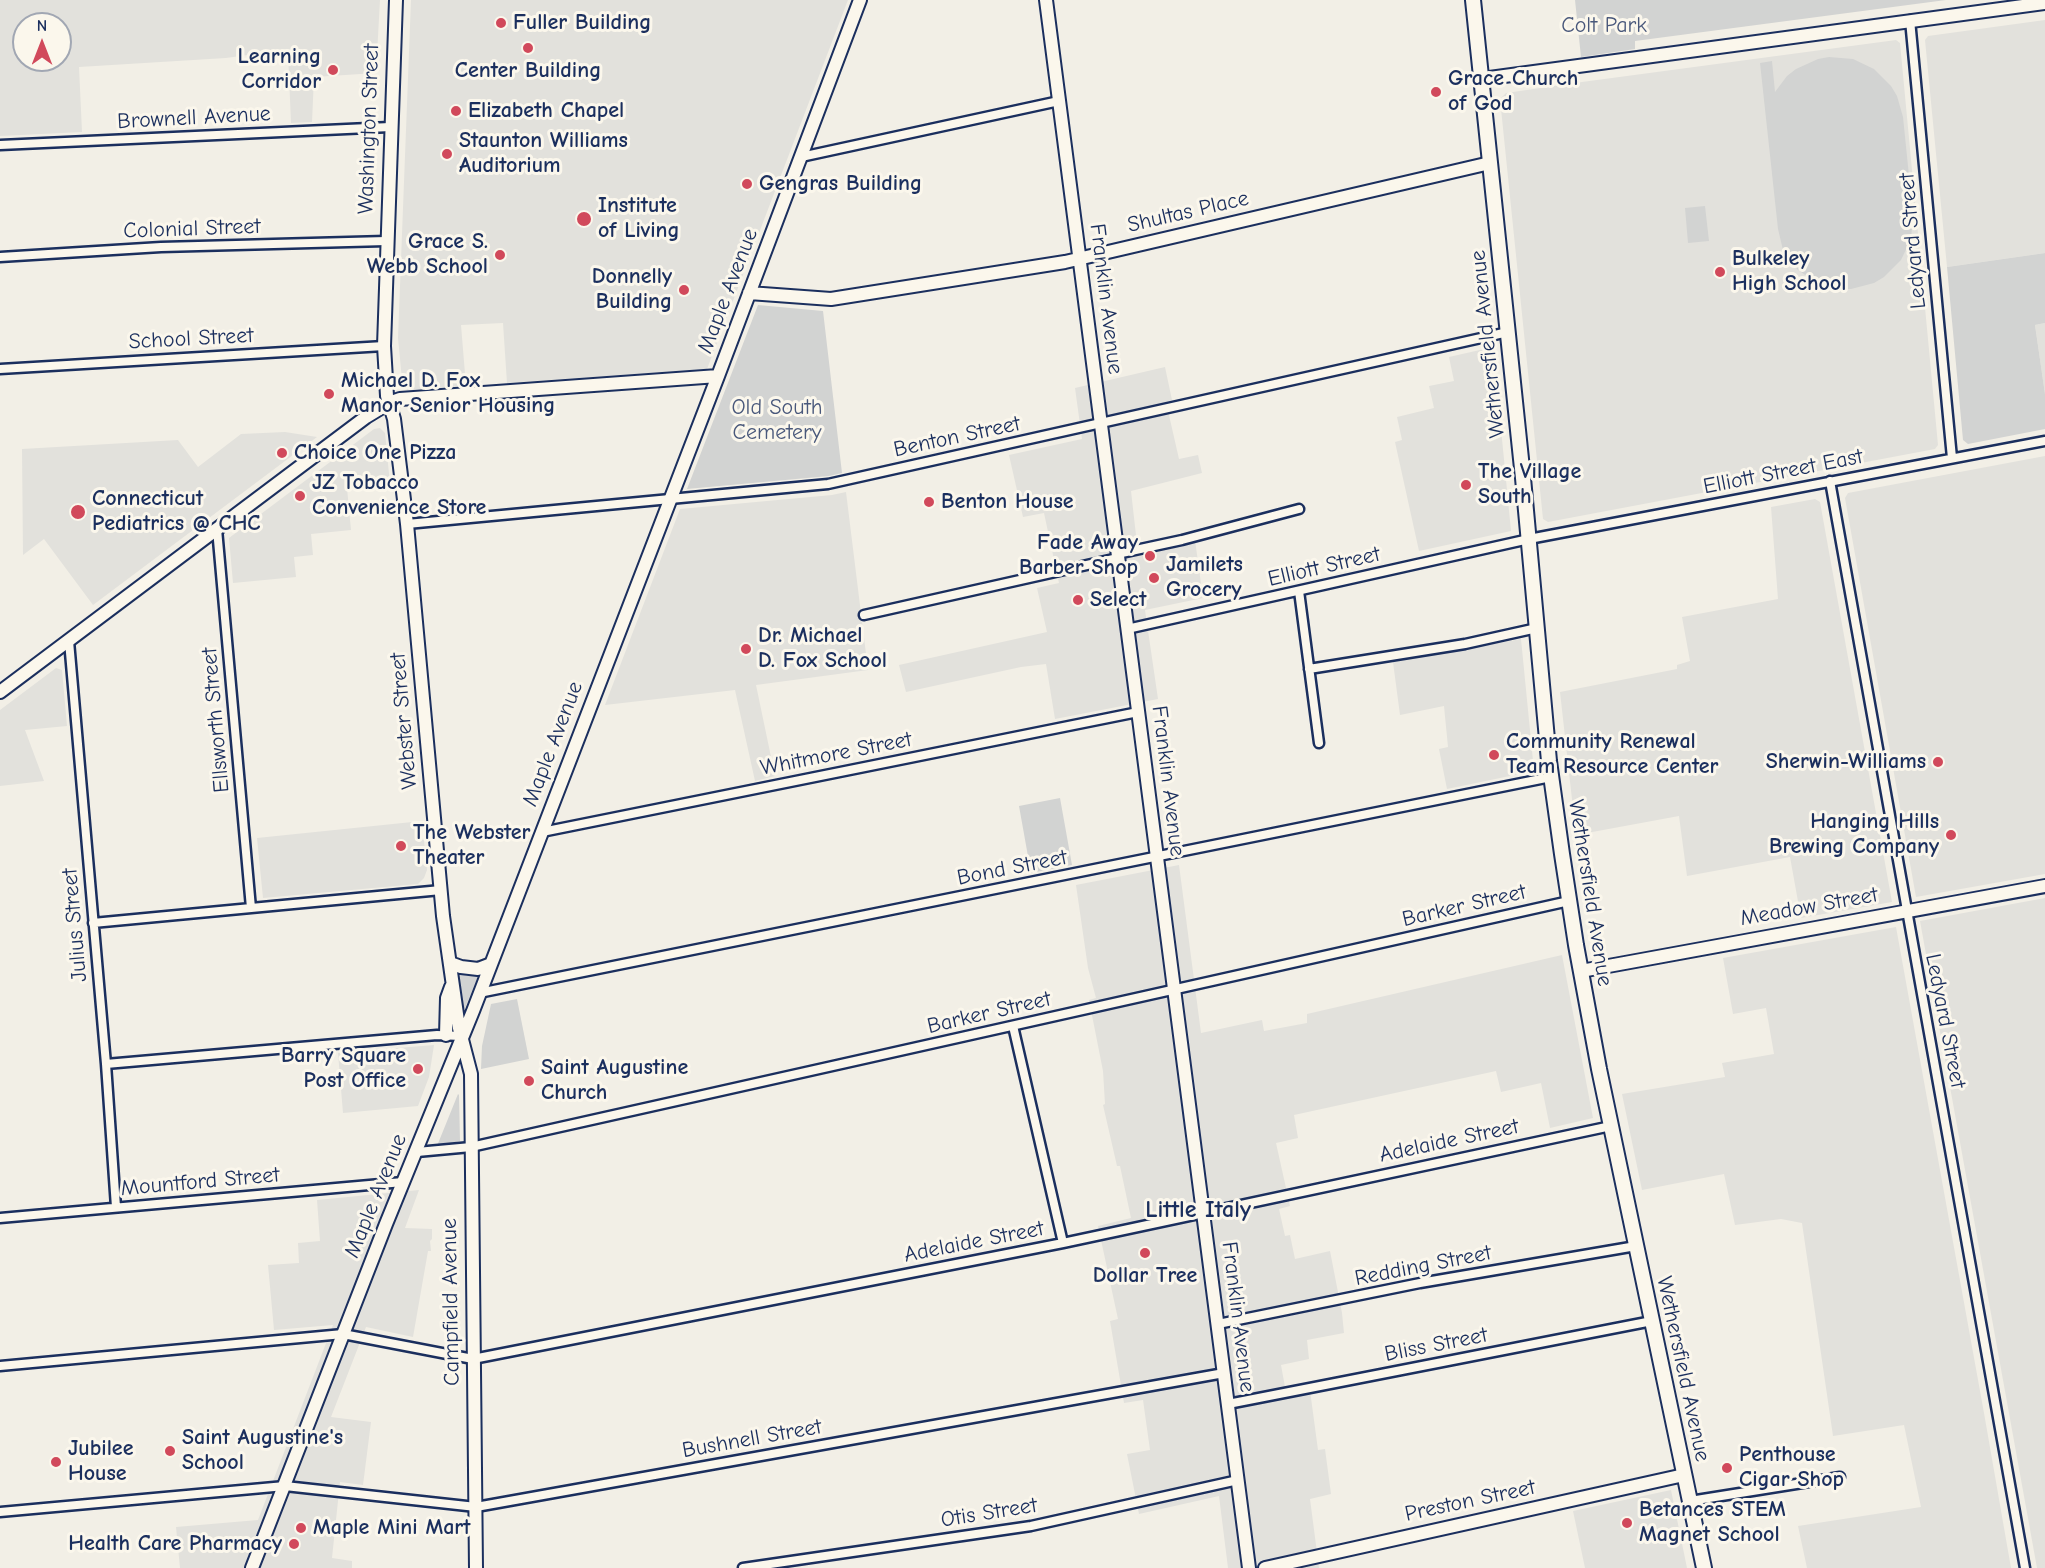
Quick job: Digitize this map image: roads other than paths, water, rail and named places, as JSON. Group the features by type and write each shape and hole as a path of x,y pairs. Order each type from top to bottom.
{"main road":[{"name":"Washington Street","path":"388,404 384,346 386,241 396,0"},
{"name":"Maple Avenue","path":"252,1568 403,1182 480,993 860,0"},
{"name":"Franklin Avenue","path":"1046,0 1249,1568"},
{"name":"Wethersfield Avenue","path":"1473,0 1529,539 1551,777 1569,901 1611,1126 1704,1568"},
{"path":"1482,79 2045,3"},
{"name":"Shultas Place","path":"749,293 831,299 1079,259 1490,163"},
{"path":"0,692 366,417 388,404 400,399 718,376"},
{"name":"Webster Street","path":"388,404 394,419 407,524 441,890 461,1036"},
{"name":"Meadow Street","path":"1581,971 2045,886"},
{"path":"450,963 478,969 491,964"},
{"path":"446,1035 447,998 453,983"},
{"name":"Campfield Avenue","path":"461,1036 471,1074 476,1568"},
{"name":"Preston Street","path":"1265,1568 1684,1475"}],"street":[{"name":"Ledyard Street","path":"1910,21 1952,458"},
{"path":"801,157 1059,101"},
{"name":"Brownell Avenue","path":"0,145 390,127"},
{"name":"Colonial Street","path":"0,257 161,247 386,241"},
{"name":"Benton Street","path":"407,524 828,484 1508,332"},
{"name":"School Street","path":"0,369 384,346"},
{"name":"Elliott Street East","path":"1529,539 2045,441"},
{"name":"Ledyard Street","path":"1830,481 2025,1568"},
{"path":"864,615 1118,556 1299,510"},
{"name":"Ellsworth Street","path":"217,529 251,908"},
{"name":"Elliott Street","path":"1127,629 1529,539"},
{"path":"1299,591 1318,743"},
{"path":"1309,669 1465,644 1537,628"},
{"name":"Julius Street","path":"69,641 106,1064 116,1207"},
{"name":"Whitmore Street","path":"542,832 1138,712"},
{"name":"Bond Street","path":"480,993 1551,777"},
{"path":"93,923 441,890"},
{"name":"Barker Street","path":"417,1152 471,1147 1569,901"},
{"path":"1013,1026 1063,1243"},
{"path":"106,1064 446,1035 461,1036"},
{"name":"Adelaide Street","path":"0,1366 343,1334 473,1359 1063,1243 1611,1126"},
{"name":"Mountford Street","path":"0,1218 403,1182"},
{"name":"Redding Street","path":"1218,1324 1420,1283 1636,1246"},
{"name":"Bliss Street","path":"1228,1404 1652,1321"},
{"name":"Bushnell Street","path":"0,1512 285,1486 476,1508 1224,1373"},
{"path":"1690,1501 1840,1477"},
{"name":"Otis Street","path":"743,1568 1031,1526 1238,1480"}],"place":[{"name":"Fuller Building","path":"501,23"},
{"name":"Center Building","path":"528,48"},
{"name":"Learning Corridor","path":"333,70"},
{"name":"Grace Church of God","path":"1436,92"},
{"name":"Elizabeth Chapel","path":"456,111"},
{"name":"Staunton Williams Auditorium","path":"447,154"},
{"name":"Gengras Building","path":"747,184"},
{"name":"Institute of Living","path":"584,219"},
{"name":"Grace S. Webb School","path":"500,255"},
{"name":"Bulkeley High School","path":"1720,272"},
{"name":"Donnelly Building","path":"684,290"},
{"name":"Michael D. Fox Manor Senior Housing","path":"329,394"},
{"name":"Choice One Pizza","path":"282,453"},
{"name":"The Village South","path":"1466,485"},
{"name":"JZ Tobacco Convenience Store","path":"300,496"},
{"name":"Benton House","path":"929,502"},
{"name":"Connecticut Pediatrics @ CHC","path":"78,512"},
{"name":"Fade Away Barber Shop","path":"1150,556"},
{"name":"Jamilets Grocery","path":"1154,578"},
{"name":"Select","path":"1078,600"},
{"name":"Dr. Michael D. Fox School","path":"746,649"},
{"name":"Community Renewal Team Resource Center","path":"1494,755"},
{"name":"Sherwin-Williams","path":"1938,762"},
{"name":"Hanging Hills Brewing Company","path":"1951,835"},
{"name":"The Webster Theater","path":"401,846"},
{"name":"Barry Square Post Office","path":"418,1069"},
{"name":"Saint Augustine Church","path":"529,1081"},
{"name":"Dollar Tree","path":"1145,1253"},
{"name":"Saint Augustine's School","path":"170,1451"},
{"name":"Jubilee House","path":"56,1462"},
{"name":"Penthouse Cigar Shop","path":"1727,1468"},
{"name":"Betances STEM Magnet School","path":"1627,1523"},
{"name":"Maple Mini Mart","path":"301,1528"},
{"name":"Health Care Pharmacy","path":"294,1544"}],"district":[{"name":"Little Italy","path":"1198,1210"}],"park label":[{"name":"Colt Park","path":"1604,26"},
{"name":"Old South Cemetery","path":"777,420"}]}
